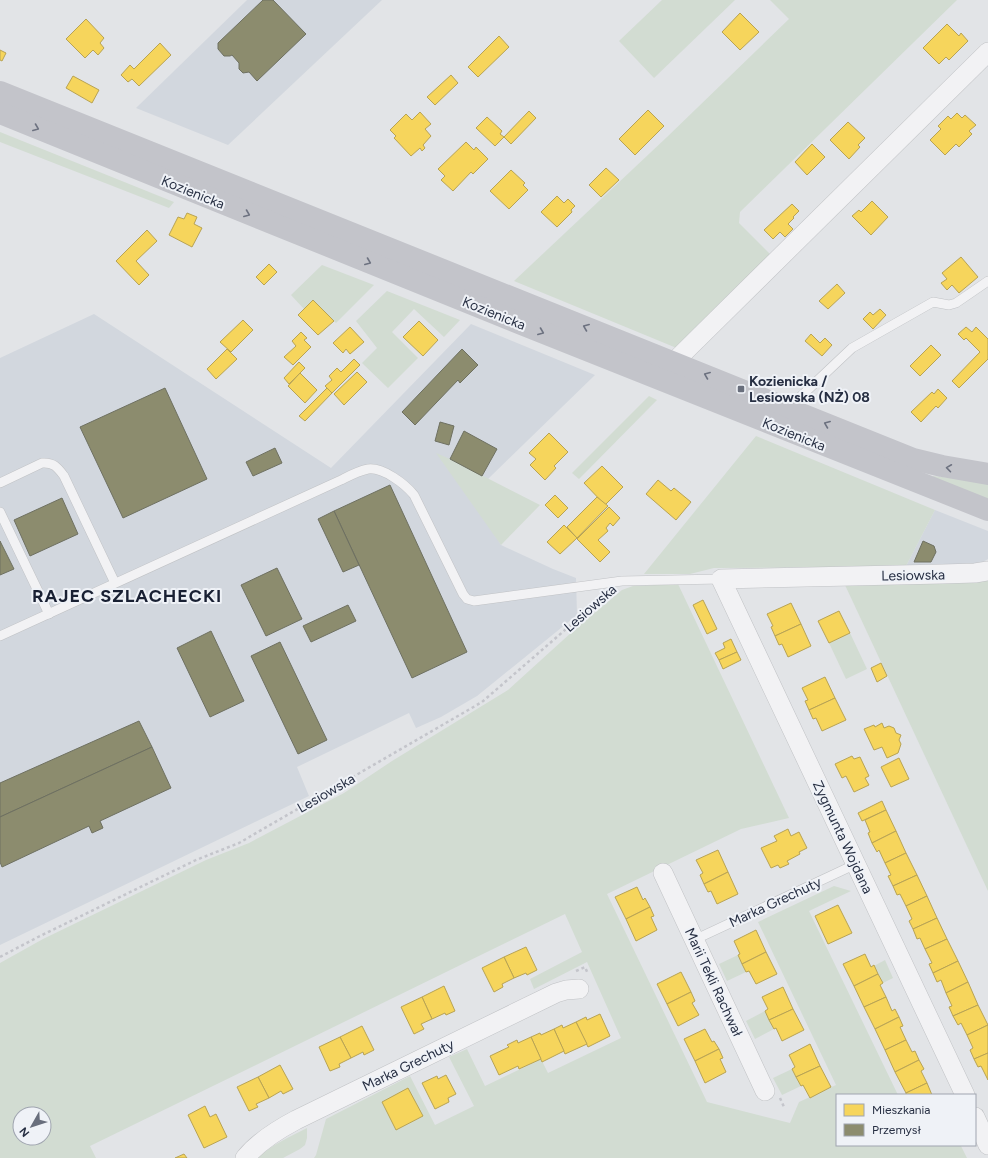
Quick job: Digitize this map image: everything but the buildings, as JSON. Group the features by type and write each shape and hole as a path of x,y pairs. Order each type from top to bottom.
{"main road":[{"name":"Kozienicka","path":"0,92 913,459 988,474"},
{"name":"Kozienicka","path":"0,114 988,510"}],"street":[{"path":"674,362 988,52"},
{"name":"Lesiowska","path":"722,579 962,574 988,571"},
{"name":"Zygmunta Wojdana","path":"722,579 964,1094"},
{"name":"Marii Tekli Rachwał","path":"663,873 694,940 772,1092"},
{"name":"Marka Grechuty","path":"245,1158 260,1142 296,1120 556,993 566,990 579,989"},
{"path":"976,1119 988,1145"}],"lane":[{"path":"790,409 797,400 852,348 933,302 949,305 956,303 988,281"},
{"path":"0,483 42,463 50,462 64,476 115,583 0,636"},
{"name":"Lesiowska","path":"115,583 360,471 370,469 381,472 403,483 414,495 463,594 467,599 474,601 622,581 722,579"},
{"path":"0,512 49,614"},
{"name":"Marka Grechuty","path":"694,940 856,864"}],"path":[{"name":"Lesiowska","path":"0,957 196,860 239,843 482,702 622,581"},
{"path":"772,1092 784,1107"}],"shaded area":[{"path":"247,0 382,0 228,145 136,108"},
{"path":"662,0 735,0 654,78 619,41"},
{"path":"770,0 957,0 740,212 739,223 771,255 679,349 514,281 667,137 789,19"},
{"path":"0,132 174,202 169,208 0,142"},
{"path":"322,265 374,285 336,323 313,300 304,309 291,295"},
{"path":"387,291 460,320 444,337 414,309 392,332 418,358 388,388 362,363 377,348 356,321"},
{"path":"94,314 331,468 471,324 595,375 488,479 450,459 501,545 576,578 577,615 477,696 441,717 416,728 409,713 297,767 309,796 0,945 0,358"},
{"path":"649,396 657,400 579,479 572,473"},
{"path":"756,436 935,510 905,568 714,568 690,574 644,574"},
{"path":"436,453 450,459 540,505 501,545"},
{"path":"933,476 988,482 988,500 933,478"},
{"path":"935,510 988,531 988,559 976,566 905,568"},
{"path":"988,581 988,891 845,585"},
{"path":"678,584 789,818 741,829 607,894 707,1102 790,1123 799,1102 836,1085 758,922 834,886 851,891 809,911 898,1094 836,1094 836,1146 961,1146 967,1158 314,1158 326,1119 410,1076 435,1125 474,1106 449,1057 467,1049 485,1086 541,1059 548,1073 621,1038 587,962 534,989 530,979 582,952 565,914 90,1146 96,1158 0,1158 0,963 43,939 206,860 249,843 344,793 392,761 508,690 573,631 622,590 633,586"},
{"path":"850,633 867,669 846,679 829,643"},
{"path":"738,955 746,972 727,981 719,964"},
{"path":"885,960 893,978 883,983 874,966"},
{"path":"765,1011 774,1029 755,1039 746,1021"},
{"path":"792,1069 801,1086 782,1095 773,1078"},
{"path":"307,1128 305,1145 300,1149 283,1158 258,1158 275,1145"}],"place":[{"name":"Kozienicka / Lesiowska (NŻ) 08","path":"741,389"}],"district":[{"name":"RAJEC SZLACHECKI","path":"127,596"}]}
